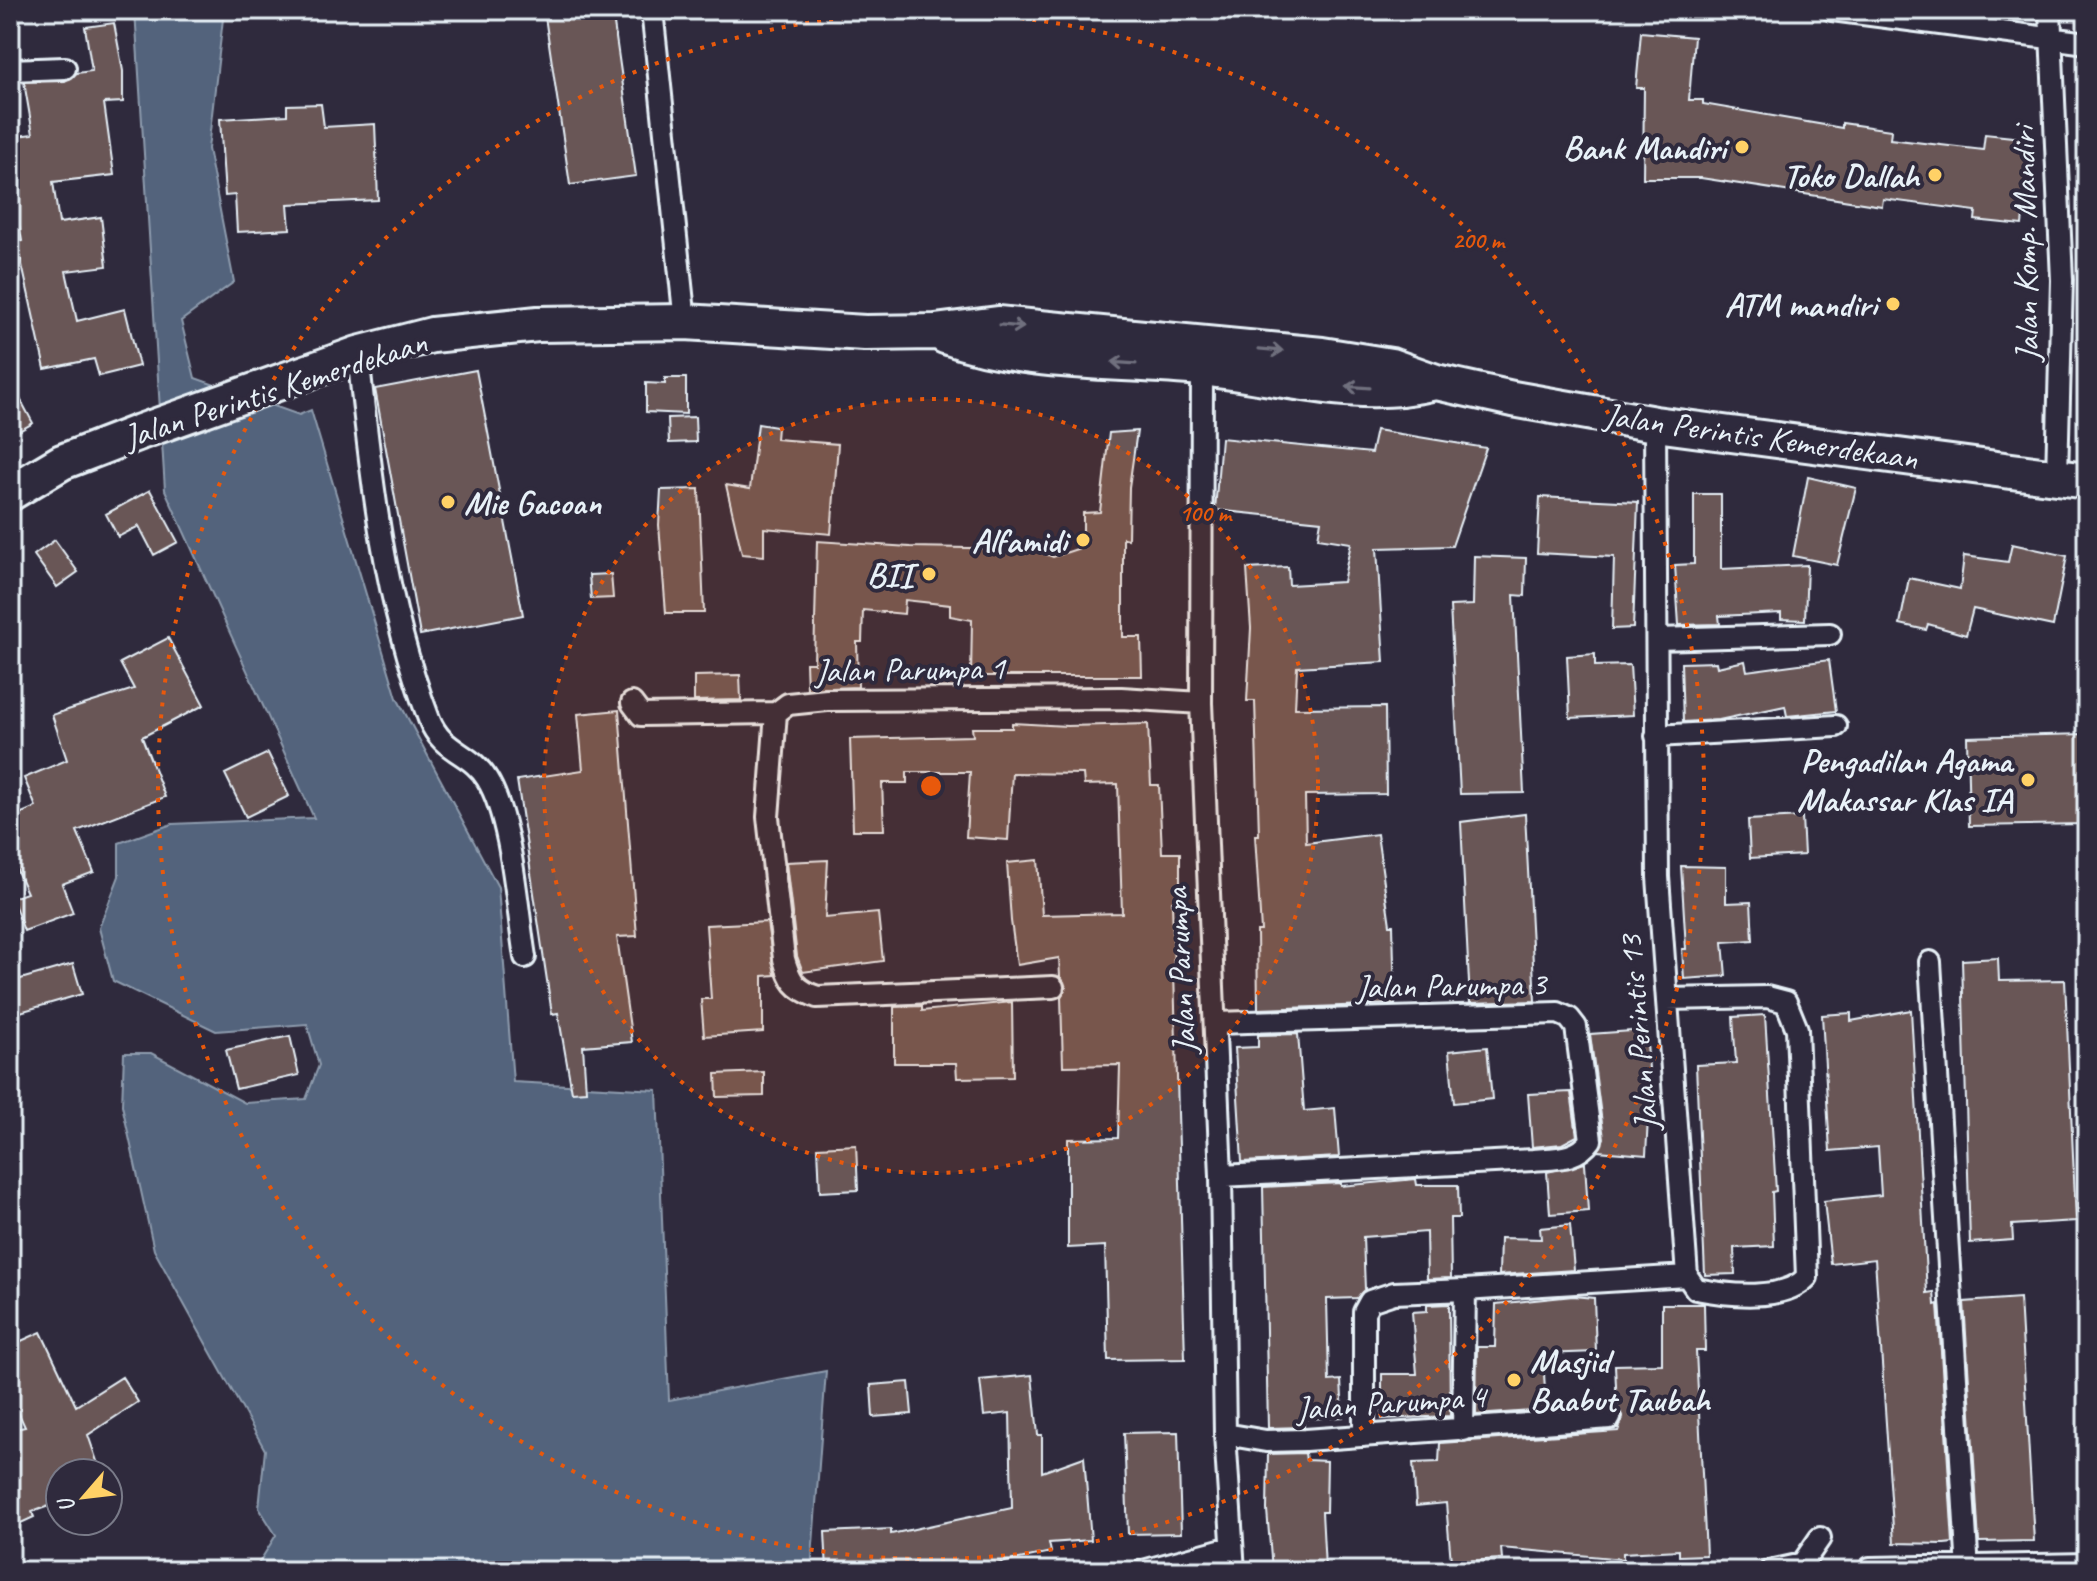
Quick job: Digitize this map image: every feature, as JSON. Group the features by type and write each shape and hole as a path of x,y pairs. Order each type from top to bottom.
{"highway":[{"name":"Jalan Perintis Kemerdekaan","path":"10,493 62,462 140,432 358,354 432,335 538,324 685,322 865,333 935,332 998,324 1322,355 1391,366 1436,382 1655,424 2072,479"},
{"name":"Jalan Perintis Kemerdekaan","path":"935,332 997,351 1202,368 1377,388 1413,388 1436,382"}],"street":[{"path":"652,10 685,322"},
{"path":"1832,10 1866,11 2087,43"},
{"name":"Jalan Komp. Mandiri","path":"2050,10 2072,479"},
{"path":"10,70 65,68"},
{"path":"358,354 378,529 403,643 439,739 476,765 493,792 507,844 525,957"},
{"name":"Jalan Parumpa","path":"1202,368 1201,703 1221,1176 1225,1434 1234,1571"},
{"name":"Jalan Perintis 13","path":"1655,424 1658,877 1687,1276"},
{"path":"1657,639 1830,634"},
{"name":"Jalan Parumpa 1","path":"1053,987 817,997 801,991 790,980 784,959 768,817 776,713 788,704 827,700 1121,698 1201,703"},
{"path":"632,703 641,715 776,713"},
{"path":"1656,736 1836,726"},
{"path":"1930,962 1968,1568"},
{"path":"1364,1436 1364,1312 1370,1301 1394,1293 1687,1276 1696,1289 1714,1293 1790,1291 1807,1277 1797,1029 1786,1002 1767,997 1667,999"},
{"name":"Jalan Parumpa 3","path":"1215,1023 1558,1013 1569,1018 1576,1027 1591,1140 1584,1150 1559,1158 1423,1169 1221,1176"},
{"path":"1463,1430 1465,1290"},
{"name":"Jalan Parumpa 4","path":"1225,1434 1266,1441 1610,1418"},
{"path":"1770,1571 1802,1564 1820,1538"},
{"path":"1143,1571 1231,1547"},
{"path":"1870,1568 2087,1564"}],"water":[{"path":"135,10 224,10 208,149 234,282 181,321 195,378 299,415 311,410 397,698 498,887 513,1082 657,1090 669,1400 826,1371 811,1571 254,1571 276,1535 259,1508 265,1450 154,1250 122,1105 124,1053 151,1053 245,1103 306,1099 319,1065 307,1024 216,1031 113,981 99,928 119,876 119,843 172,824 314,818 165,490"}],"building":[{"path":"544,10 612,10 636,176 570,185"},
{"path":"114,23 123,71 123,102 104,103 114,175 53,182 59,223 101,217 107,266 66,271 77,321 125,309 139,366 99,376 94,359 45,369 17,242 22,241 10,176 10,137 33,134 24,82 65,81 77,73 92,71 85,27"},
{"path":"1641,32 1694,37 1689,100 1703,100 1703,104 1842,128 1842,123 1891,130 1890,139 1983,150 1985,134 2031,139 2022,225 1975,220 1976,211 1883,199 1882,206 1701,178 1643,178 1644,88 1636,88"},
{"path":"321,104 324,127 375,124 378,200 288,204 290,229 237,232 235,195 225,196 220,119 287,115 287,105"},
{"name":"Mie Gacoan","path":"476,370 523,615 420,635 375,389"},
{"path":"665,378 686,378 686,414 646,412 646,383 665,384"},
{"path":"10,380 33,423 10,436"},
{"path":"695,417 696,442 669,443 668,418"},
{"path":"758,424 777,427 776,439 838,444 831,534 764,528 764,556 742,554 726,485 750,489"},
{"path":"1376,430 1486,448 1452,546 1377,548 1384,662 1297,667 1295,708 1385,707 1386,794 1305,795 1306,843 1377,834 1390,925 1393,925 1395,1004 1258,1009 1257,931 1261,931 1255,835 1259,835 1255,701 1247,701 1251,628 1247,569 1288,567 1289,585 1343,582 1351,543 1318,538 1321,521 1215,510 1221,438 1371,453"},
{"path":"1137,431 1129,487 1128,539 1123,538 1123,637 1141,637 1142,676 971,676 972,620 950,616 950,605 905,600 904,614 863,610 862,642 857,642 858,687 807,689 806,663 814,663 817,541 910,547 1034,549 1053,557 1083,547 1083,513 1100,512 1109,433"},
{"path":"1808,477 1856,488 1837,565 1793,556"},
{"path":"699,489 704,613 666,613 659,525 661,490"},
{"path":"150,490 178,542 154,555 139,526 118,537 106,514"},
{"path":"1694,494 1721,494 1721,569 1807,565 1805,620 1781,619 1781,613 1719,616 1720,624 1679,625 1675,565 1694,564"},
{"path":"1540,497 1638,502 1633,628 1612,629 1614,557 1537,553"},
{"path":"55,540 78,572 57,587 34,555"},
{"path":"2012,544 2067,556 2053,626 1973,609 1966,635 1928,624 1926,630 1900,624 1909,578 1960,589 1964,556 2008,562"},
{"path":"1474,556 1526,558 1525,596 1514,595 1524,793 1460,794 1450,606 1473,605"},
{"path":"611,574 613,598 591,599 589,575"},
{"path":"168,638 204,705 142,737 165,797 77,831 94,872 62,884 73,913 24,931 12,898 27,893 10,855 10,818 36,807 24,778 67,760 52,715 134,689 120,663"},
{"path":"1595,654 1595,666 1630,665 1633,715 1570,718 1567,656"},
{"path":"1829,660 1836,711 1787,716 1785,706 1719,720 1683,722 1681,663 1716,662 1717,667 1745,661 1747,671"},
{"path":"740,675 741,700 694,701 694,676"},
{"path":"619,710 637,936 617,937 632,1042 583,1046 586,1091 572,1092 558,1013 552,1014 517,780 583,770 578,714"},
{"path":"1012,723 1067,726 1148,724 1151,785 1159,785 1162,853 1180,853 1180,901 1172,901 1185,1359 1108,1360 1105,1246 1068,1248 1068,1139 1118,1138 1120,1065 1063,1066 1061,997 1066,987 1060,976 1059,958 1017,965 1011,921 1007,863 1038,860 1042,915 1122,913 1118,784 1084,785 1083,774 1012,773 1008,840 966,837 970,772 907,772 907,783 882,783 884,830 853,830 850,739 973,736 972,728 1012,728"},
{"name":"Pengadilan Agama Makassar Klas IA","path":"2087,734 2087,824 1969,826 1967,737"},
{"path":"268,753 289,796 246,817 225,774"},
{"path":"1525,814 1535,1001 1470,1003 1461,822"},
{"path":"1802,817 1804,855 1750,858 1748,820"},
{"path":"828,860 825,918 878,913 883,961 803,972 797,956 786,862"},
{"path":"1681,866 1726,867 1726,903 1751,902 1753,940 1723,942 1726,976 1684,979 1682,949 1686,949"},
{"path":"767,922 775,975 763,976 763,1032 704,1036 701,999 711,999 706,925"},
{"path":"1998,958 1999,981 2065,980 2076,1221 2012,1225 2013,1240 1970,1243 1962,960"},
{"path":"73,964 82,994 10,1015 10,982"},
{"path":"1012,1002 1013,1077 957,1078 956,1063 894,1063 894,1007 922,1006 922,1011"},
{"path":"1911,1010 1927,1293 1934,1292 1935,1305 1938,1304 1953,1543 1944,1544 1894,1543 1875,1259 1831,1264 1824,1201 1881,1195 1878,1147 1830,1151 1822,1015 1851,1013 1851,1021"},
{"path":"1765,1015 1776,1191 1772,1192 1774,1246 1734,1248 1735,1274 1705,1275 1696,1065 1736,1063 1733,1017"},
{"path":"1646,1030 1650,1082 1646,1155 1598,1151 1604,1138 1590,1034"},
{"path":"1298,1034 1304,1111 1335,1108 1339,1157 1242,1162 1235,1048 1258,1047 1258,1035"},
{"path":"290,1036 299,1075 236,1089 226,1050"},
{"path":"1487,1047 1492,1099 1454,1103 1449,1051"},
{"path":"764,1072 764,1096 717,1097 716,1074"},
{"path":"1571,1092 1577,1136 1562,1144 1532,1147 1528,1094"},
{"path":"856,1145 858,1190 820,1192 818,1147"},
{"path":"1585,1163 1588,1211 1550,1214 1547,1172"},
{"path":"1416,1179 1417,1185 1458,1185 1459,1218 1450,1218 1451,1278 1427,1279 1426,1232 1363,1237 1365,1289 1357,1298 1327,1299 1329,1381 1341,1380 1343,1417 1304,1419 1304,1427 1268,1428 1263,1187 1341,1183 1341,1186"},
{"path":"1570,1225 1574,1270 1499,1275 1500,1238 1541,1239 1540,1228"},
{"path":"1573,1296 1594,1298 1596,1352 1543,1354 1546,1410 1476,1415 1477,1347 1495,1347 1496,1304"},
{"path":"2020,1298 2034,1541 1979,1542 1964,1302"},
{"path":"1449,1304 1450,1416 1382,1419 1382,1374 1417,1374 1412,1312 1427,1311 1427,1305"},
{"path":"1662,1304 1704,1304 1705,1351 1696,1351 1706,1555 1679,1556 1679,1550 1623,1553 1623,1559 1501,1548 1502,1559 1451,1562 1446,1503 1416,1506 1413,1463 1439,1462 1440,1443 1618,1431 1623,1418 1617,1407 1615,1365 1662,1364"},
{"path":"41,1332 76,1406 122,1377 138,1402 88,1435 96,1457 44,1457 44,1508 32,1512 34,1517 10,1528 10,1430 25,1427 10,1394 10,1346"},
{"path":"1032,1375 1038,1435 1042,1435 1042,1472 1084,1457 1091,1540 1049,1543 1051,1552 965,1571 827,1571 825,1532 891,1529 891,1534 1012,1508 1010,1413 984,1416 980,1380"},
{"path":"909,1382 912,1414 873,1417 871,1385"},
{"path":"1178,1432 1181,1533 1128,1534 1124,1433"},
{"path":"1305,1453 1306,1460 1327,1461 1326,1512 1322,1512 1325,1568 1272,1570 1267,1510 1268,1454"}],"place":[{"name":"Bank Mandiri","path":"1742,147"},
{"name":"Toko Dallah","path":"1935,175"},
{"name":"ATM mandiri","path":"1893,304"},
{"name":"Mie Gacoan","path":"448,502"},
{"name":"Alfamidi","path":"1083,540"},
{"name":"BII","path":"929,574"},
{"name":"Pengadilan Agama Makassar Klas IA","path":"2028,780"},
{"name":"Masjid Baabut Taubah","path":"1514,1380"}]}
